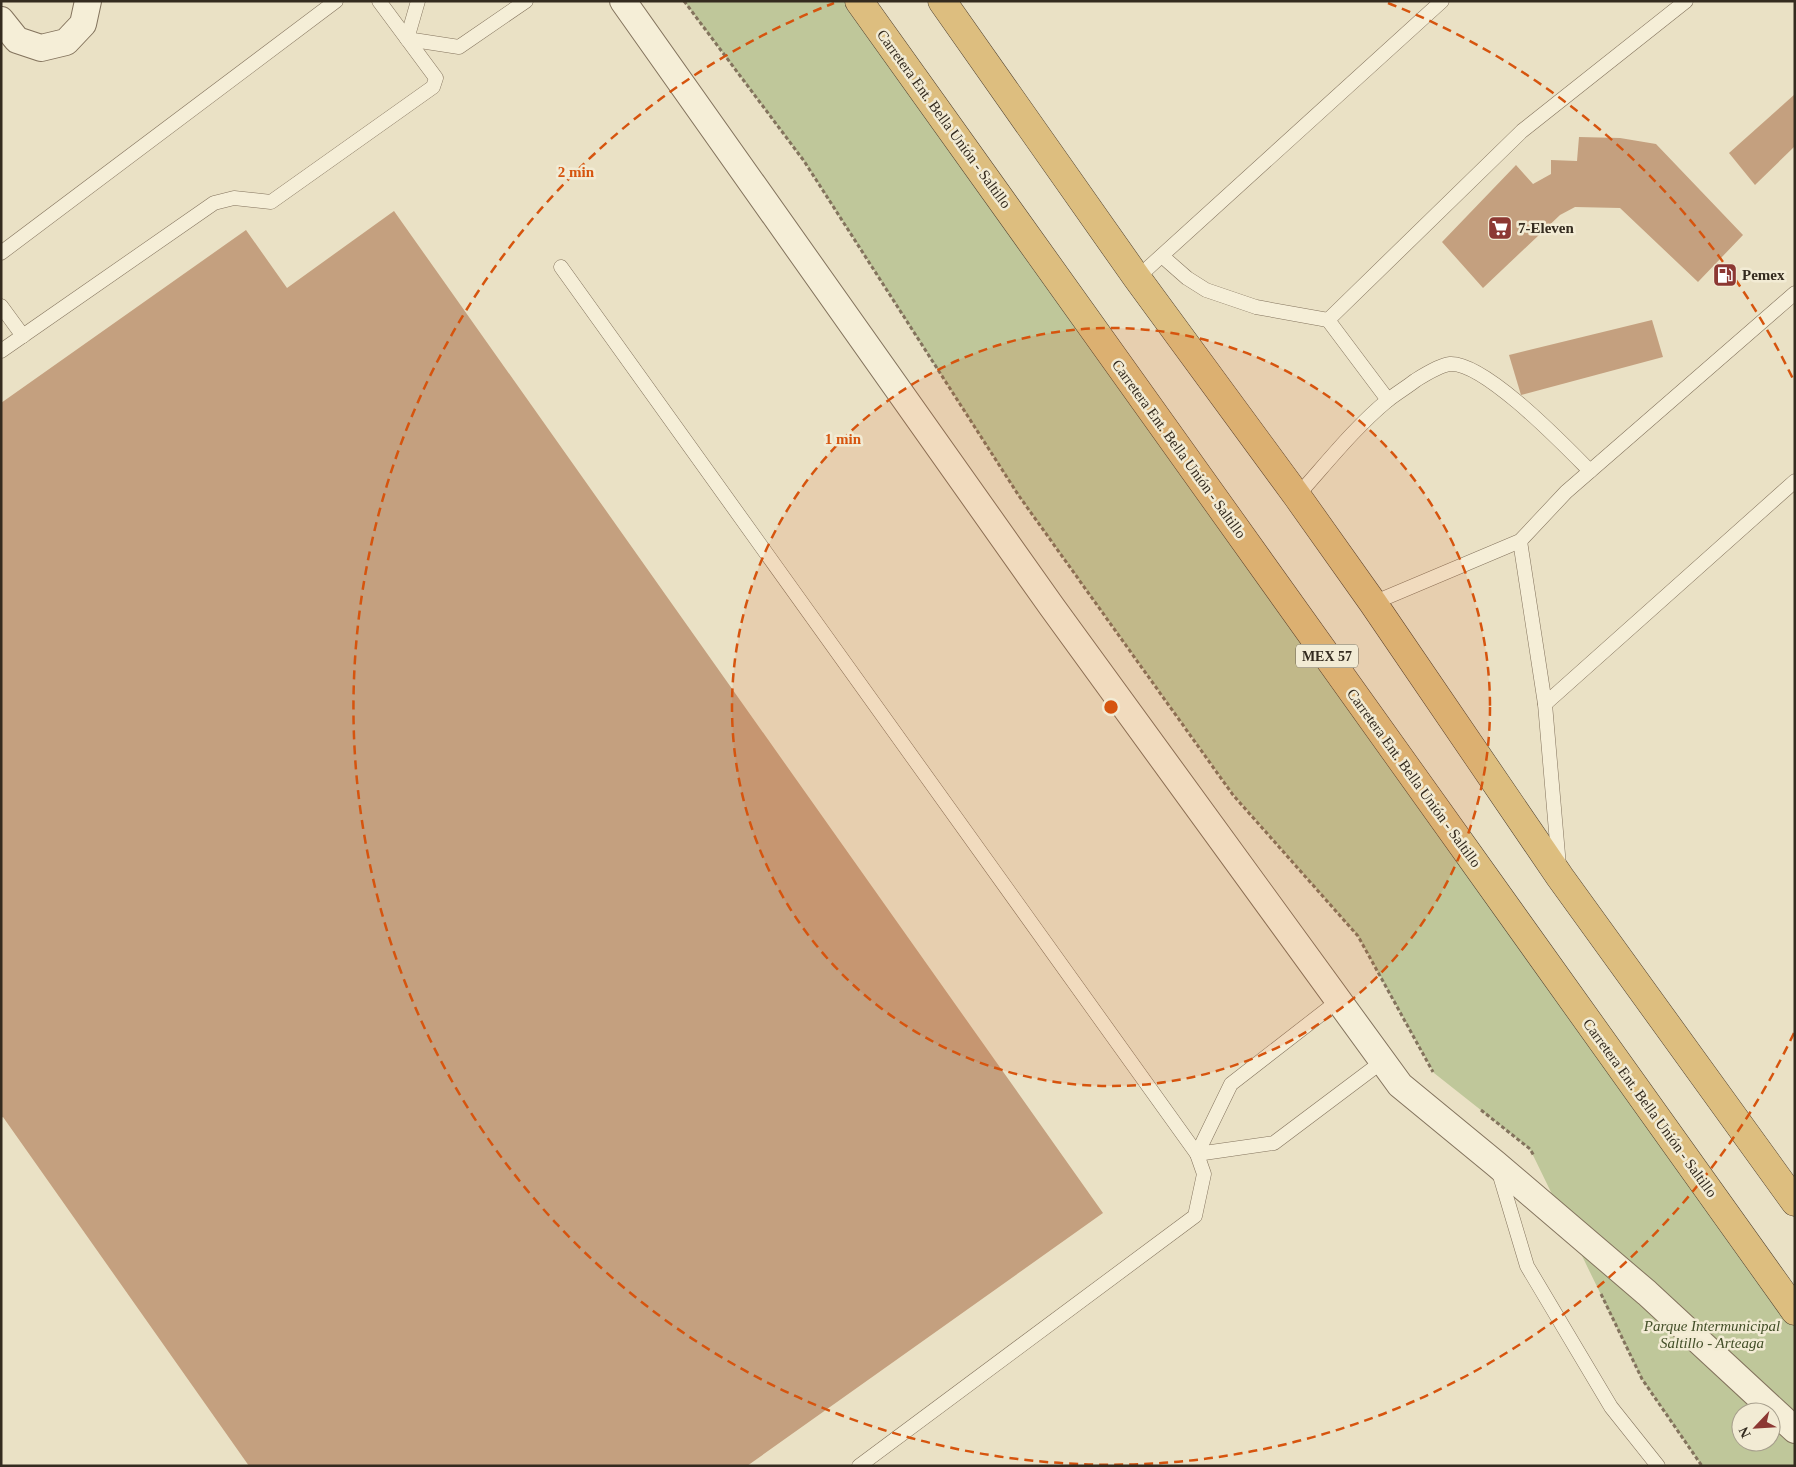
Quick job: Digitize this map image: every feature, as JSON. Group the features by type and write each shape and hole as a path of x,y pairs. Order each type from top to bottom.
{"highway":[{"name":"Carretera Ent. Bella Unión - Saltillo","path":"860,1 1795,1311"},
{"path":"942,1 1137,278 1297,496 1560,878 1795,1202"}],"street":[{"path":"1,20 17,40 40,48 66,42 83,24 88,1"},
{"path":"623,1 1046,599 1400,1085 1647,1293 1795,1430"}],"lane":[{"path":"1,253 336,1"},
{"path":"1,351 214,202 234,198 271,202 433,87 436,78 379,1"},
{"path":"407,39 418,1"},
{"path":"407,39 459,47 526,1"},
{"path":"1137,278 1442,1"},
{"path":"1328,320 1522,131 1686,1"},
{"path":"1162,256 1187,278 1206,290 1256,307 1328,320 1388,400"},
{"path":"561,267 1197,1154 1204,1174 1196,1216 859,1466"},
{"path":"1373,604 1520,542 1566,492 1795,293"},
{"path":"1,306 23,336"},
{"path":"1297,496 1348,439 1388,400 1428,372 1450,364 1471,370 1500,388 1540,420 1590,471"},
{"path":"1545,704 1795,481"},
{"path":"1520,542 1545,704 1560,878"},
{"path":"1197,1154 1231,1084 1338,1001"},
{"path":"1197,1154 1274,1144 1383,1061"},
{"path":"1496,1164 1527,1266 1611,1407 1658,1466"}],"path":[{"path":"684,1 804,161 1019,496 1233,794 1358,936 1434,1073"},
{"path":"1478,1108 1530,1149 1535,1158"},
{"path":"1598,1289 1642,1379 1702,1466"}],"green space":[{"name":"Parque Intermunicipal Saltillo - Arteaga","path":"684,1 859,1 1795,1311 1795,1466 1702,1466 1642,1379 1530,1149 1434,1073 1358,936 1233,794 1019,496 804,161"}],"building":[{"path":"1795,94 1795,146 1755,185 1729,153"},
{"path":"1579,137 1620,138 1656,144 1743,235 1698,282 1620,208 1575,207 1560,215 1483,288 1442,242 1516,165 1533,184 1551,174 1551,160 1577,161"},
{"path":"394,211 1103,1213 747,1466 249,1466 3,1117 1,1118 1,403 246,230 287,288"},
{"path":"1652,320 1663,357 1521,395 1509,355"}],"place":[{"name":"7-Eleven","path":"1500,228"},
{"name":"Pemex","path":"1725,275"}]}
